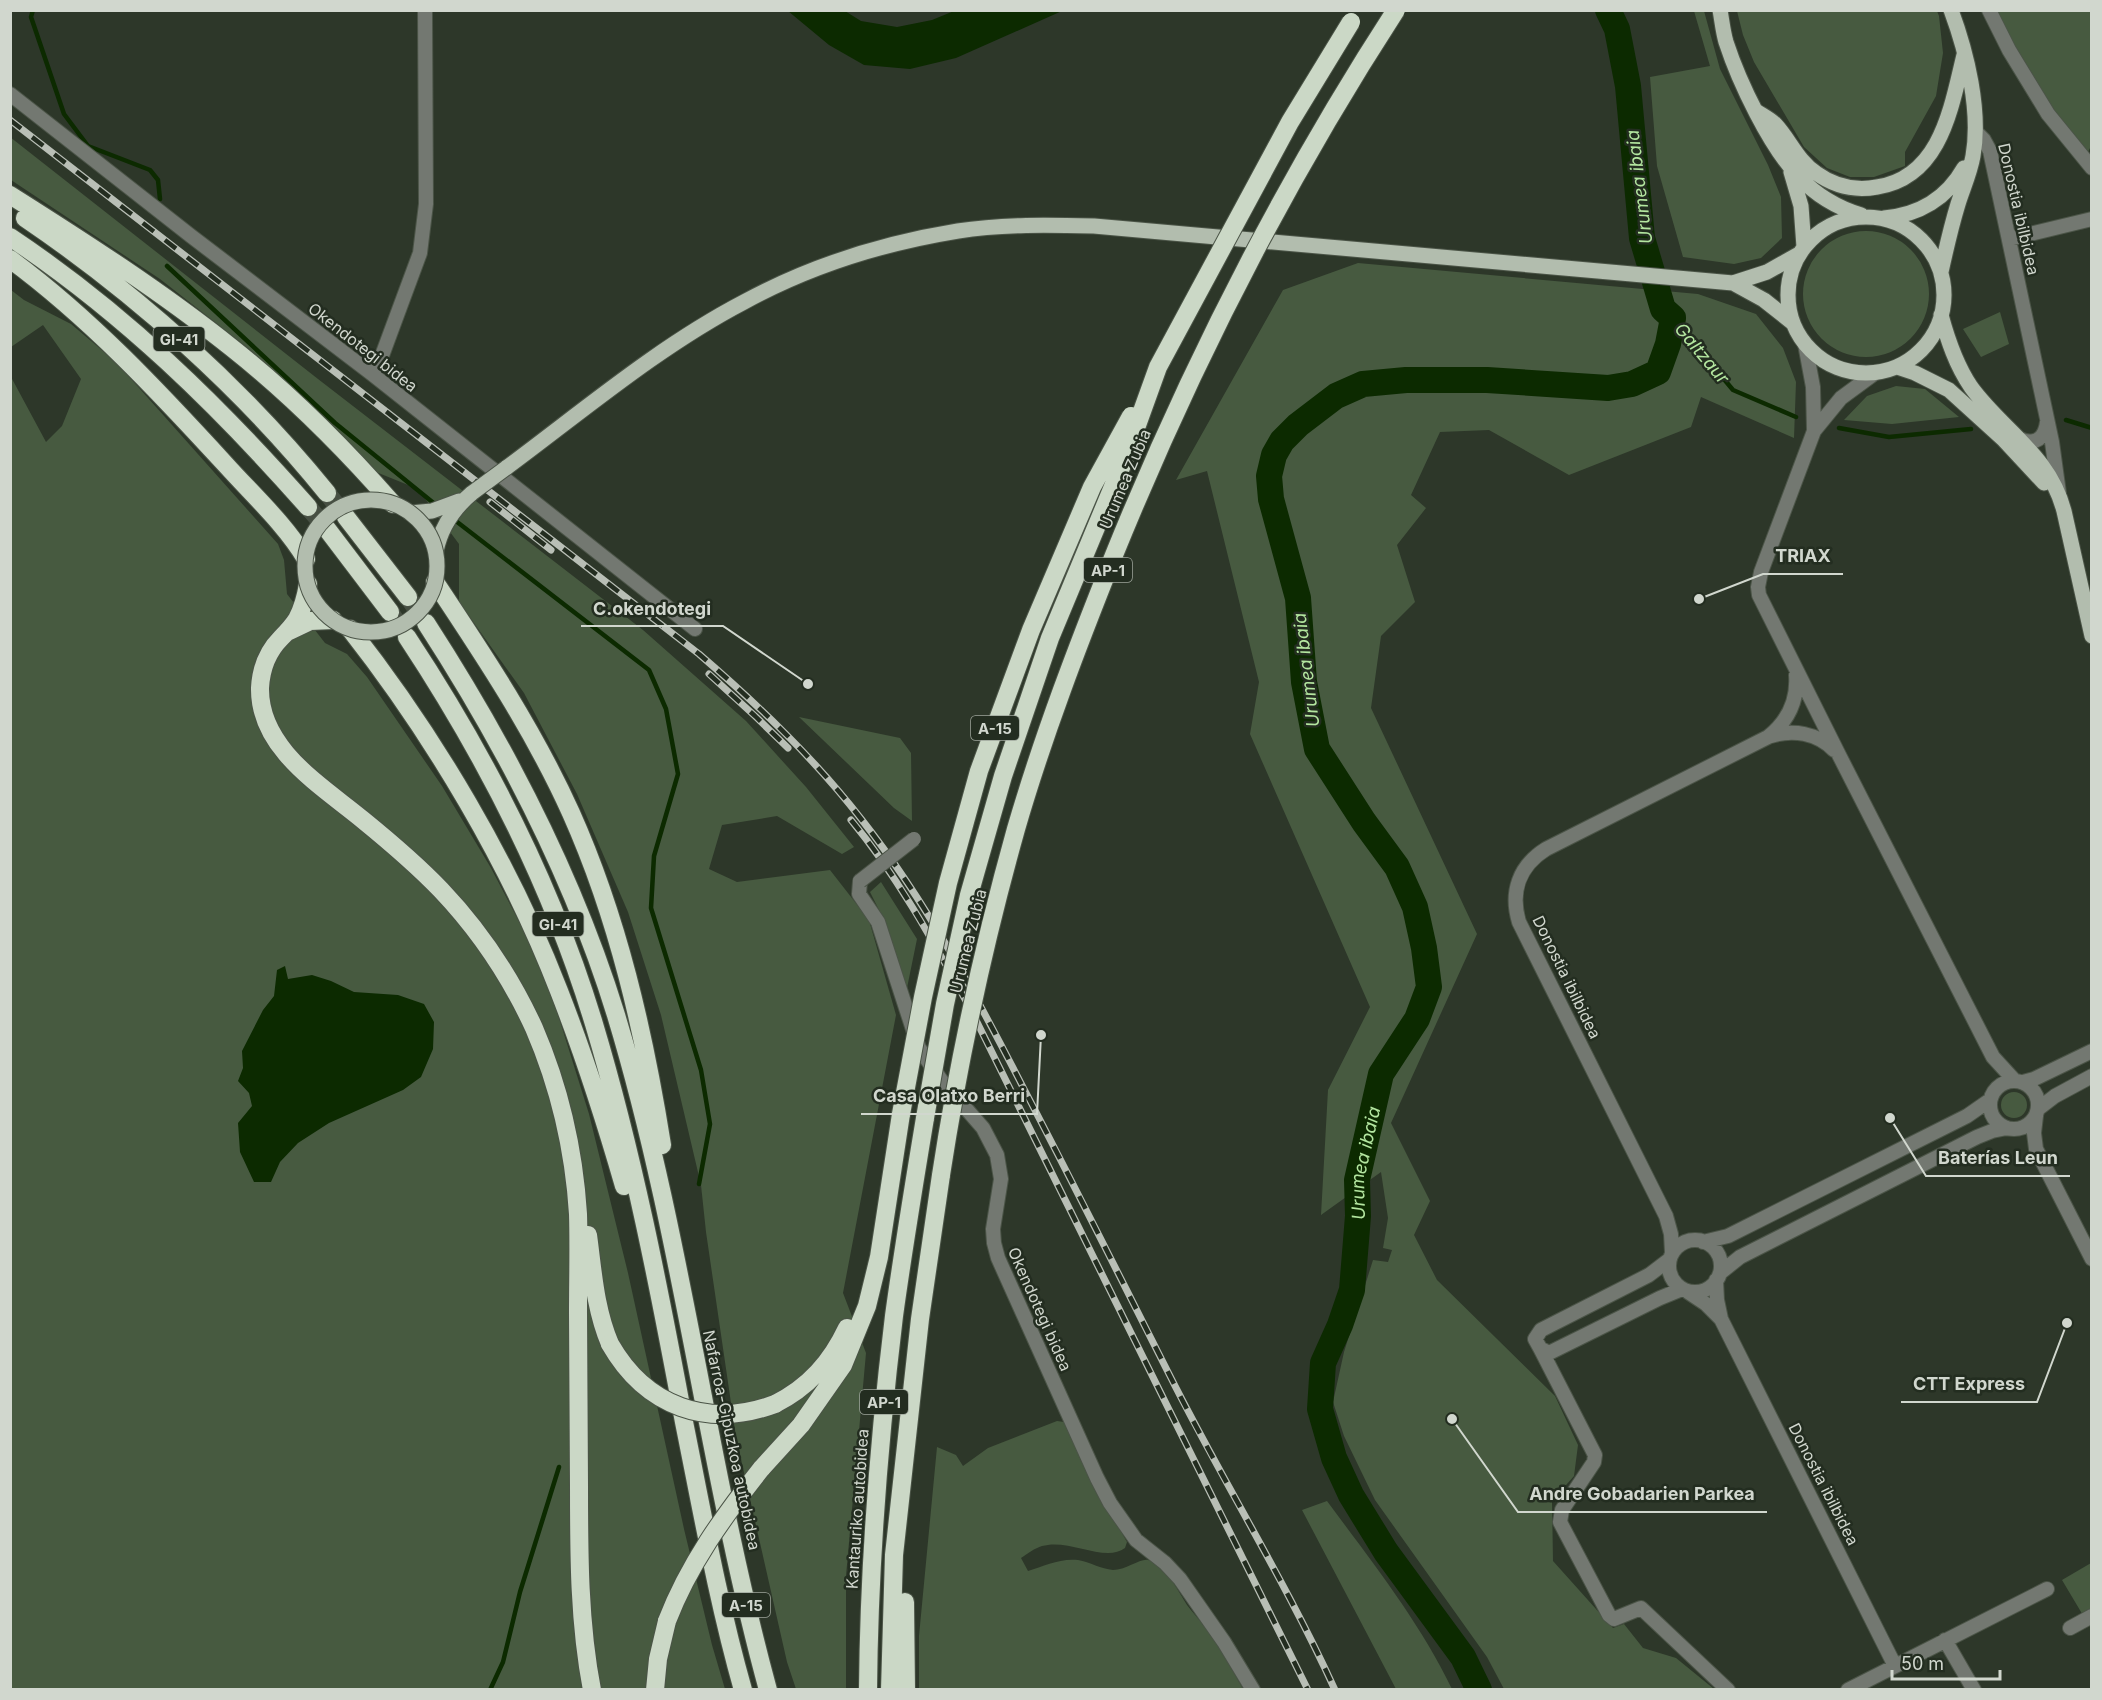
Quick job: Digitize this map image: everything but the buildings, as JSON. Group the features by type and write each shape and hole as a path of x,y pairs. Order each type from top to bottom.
{"highway":[{"name":"Urumea Zubia","path":"925,1118 945,1004 969,895 1004,776 1050,638 1127,453 1158,367 1290,122 1359,10"},
{"name":"Urumea Zubia","path":"903,1477 920,1319 956,1078 986,945 1017,828 1080,639 1152,462 1212,333 1288,189 1351,79 1396,10"},
{"path":"10,195 162,295 233,349 269,379 332,439 393,504"},
{"name":"GI-41","path":"10,208 115,285 213,370 273,432 327,493"},
{"name":"GI-41","path":"10,237 101,304 187,379 254,446 308,507"},
{"path":"10,258 84,321 173,408 288,532 306,559"},
{"name":"A-15","path":"893,1165 923,997 948,883 980,771 1031,630 1092,487 1158,367"},
{"path":"346,517 408,597"},
{"path":"327,529 390,612"},
{"path":"435,582 518,710 571,813 606,903 625,964 658,1120 666,1170 663,1198"},
{"path":"308,584 302,609 289,631 273,647 264,666 261,697 266,721 280,745 304,772 417,866 441,890 483,941 518,997 533,1027 556,1087 570,1150 578,1214 579,1546 585,1641 592,1689"},
{"path":"289,631 310,621 333,620"},
{"name":"GI-41","path":"426,623 484,717 516,776 550,844 578,911 615,1013 642,1106 663,1198"},
{"path":"350,629 425,735 470,806 529,921 558,989 606,1125 632,1212 646,1235"},
{"name":"GI-41","path":"407,637 434,678 495,784 528,852 556,918 593,1021 619,1114 646,1235"},
{"name":"Kantauriko autobidea","path":"868,1689 872,1572 882,1428 894,1314 925,1118"},
{"path":"578,1214 588,1235 595,1294 604,1329 618,1358 640,1383 682,1408 714,1415 746,1413 789,1397 813,1379 828,1361 847,1329 863,1289 893,1165"},
{"path":"655,1689 658,1659 667,1621 679,1589 699,1554 722,1518 761,1469 801,1425 843,1365 867,1306 879,1257 893,1165"},
{"name":"Nafarroa-Gipuzkoa autobidea","path":"663,1198 730,1530 752,1632 768,1689"},
{"name":"A-15","path":"646,1235 703,1518 742,1689"},
{"path":"903,1477 906,1689"},
{"name":"AP-1","path":"890,1689 894,1555 903,1477"}],"main road":[{"path":"1720,10 1726,41 1756,111 1789,166 1810,188 1836,205 1864,216 1882,218 1910,214 1923,208 1952,186 1964,167 1975,136"},
{"name":"Donostia ibilbidea","path":"1951,10 1964,55 1975,109 1975,136"},
{"path":"1756,111 1774,123 1805,164 1824,178 1835,184 1853,188 1883,186 1906,177 1932,153 1943,131 1964,55"},
{"path":"1941,272 1953,221 1969,171 1975,136"},
{"path":"1789,166 1801,206 1802,250 1789,281 1788,302 1793,323 1805,344 1819,358 1836,367 1856,372 1875,373 1897,367 1914,356 1929,342 1939,324 1941,315 1944,294 1941,272 1930,249 1909,229 1882,218"},
{"path":"1733,283 1767,272 1802,250 1816,234 1831,225 1864,216"},
{"path":"436,551 426,530 410,513 393,504 378,501 349,504 324,520 315,532 306,559 308,584 317,604 333,620 350,629 381,632 396,628 410,620 430,596 435,582 438,540 455,509 472,493 658,355 743,302 785,281 838,260 900,242 970,230 1025,225 1071,225 1168,231 1698,279 1733,283 1764,300 1793,323"},
{"name":"Donostia ibilbidea","path":"1941,315 1956,362 1963,375 1983,401 2039,460 2059,495 2091,634"},
{"name":"Donostia ibilbidea","path":"1897,367 1923,376 1949,390 2002,439 2043,482 2059,504 2066,522"},
{"path":"410,513 443,508 472,493"}],"street":[{"path":"1989,10 2009,50 2048,114 2091,168"},
{"path":"372,374 380,361 420,253 426,204 424,11"},
{"name":"Okendotegi bidea","path":"10,94 372,374 694,629"},
{"name":"Donostia ibilbidea","path":"1975,136 1989,147 2048,420 2059,495"},
{"path":"2009,239 2091,219"},
{"name":"Donostia ibilbidea","path":"1805,344 1813,387 1814,431"},
{"name":"Donostia ibilbidea","path":"1875,373 1841,398 1814,431 1761,572 1758,587 1762,603 1993,1057 2019,1081"},
{"path":"2020,439 2029,442 2038,440 2045,433 2048,420"},
{"path":"2002,439 2012,443 2030,458 2039,460 2049,453 2052,442"},
{"name":"Donostia ibilbidea","path":"1671,1256 1671,1234 1666,1216 1519,922 1515,891 1522,871 1529,862 1546,849 1768,736 1783,723 1792,706 1797,687 1795,669"},
{"name":"Donostia ibilbidea","path":"1768,736 1786,732 1804,733 1822,740 1838,753"},
{"name":"Okendotegi bidea","path":"914,839 860,881 859,894 878,922 919,1048 941,1080 983,1128 997,1155 1001,1179 993,1229 998,1258 1097,1478 1131,1535 1165,1563 1196,1600 1253,1689"},
{"path":"2036,1149 1994,1118 1990,1109 1993,1093 2002,1084 2034,1079 2091,1051"},
{"path":"1540,1348 1549,1353 1660,1298 1685,1290 1704,1291 1740,1257 1977,1137 1992,1131 2020,1129 2027,1126 2055,1096 2091,1076"},
{"path":"2019,1081 2036,1093 2038,1101 2034,1133 2036,1149 2091,1259"},
{"path":"1728,1689 1641,1608 1620,1618 1614,1619 1609,1615 1560,1522 1562,1510 1594,1462 1594,1455 1535,1339 1541,1330 1649,1275 1686,1242 1703,1242 1728,1236 1967,1116 1990,1100"},
{"path":"1703,1242 1710,1246 1719,1257 1718,1277"},
{"path":"1671,1256 1672,1280 1685,1290"},
{"name":"Donostia ibilbidea","path":"1718,1277 1717,1300 1721,1319 1895,1666"},
{"name":"Donostia ibilbidea","path":"1685,1290 1706,1304 1721,1319"},
{"path":"1848,1689 2047,1589"},
{"path":"2070,1628 2091,1616"},
{"path":"1945,1640 1974,1689"}],"shaded area":[{"path":"788,11 845,11 861,21 897,27 932,20 954,11 1062,11 956,58 910,69 864,65 829,45"},
{"path":"1694,11 1704,11 1720,69 1768,165 1781,197 1782,238 1761,258 1734,264 1683,257 1657,166 1650,77 1710,66"},
{"path":"1737,11 1937,11 1943,53 1936,96 1905,152 1905,166 1874,177 1850,177 1827,168 1804,147 1754,62 1743,35"},
{"path":"1993,11 2091,11 2092,144 2087,154 2037,92"},
{"path":"10,137 643,630 746,721 806,787 854,847 842,854 777,816 722,825 709,869 737,882 830,870 869,920 896,1015 843,1293 866,1353 846,1576 846,1689 796,1689 787,1662 736,1437 701,1185 661,1015 628,912 577,794 524,693 459,602 459,544 418,489 376,472 327,419 249,349 160,279 11,180"},
{"path":"1866,231 1890,236 1910,250 1924,270 1929,294 1924,318 1910,338 1890,352 1866,357 1842,352 1822,338 1808,318 1803,294 1808,270 1822,250 1842,236"},
{"path":"1358,263 1698,294 1756,314 1783,348 1796,382 1794,438 1701,397 1691,427 1569,475 1489,430 1440,432 1411,495 1426,508 1397,545 1415,602 1381,636 1371,708 1477,934 1391,1123 1430,1201 1414,1235 1437,1280 1555,1396 1578,1445 1574,1476 1552,1501 1553,1561 1613,1628 1624,1624 1643,1648 1676,1658 1714,1689 1504,1689 1487,1657 1375,1500 1344,1436 1333,1402 1344,1352 1373,1260 1388,1262 1392,1250 1383,1248 1388,1218 1381,1172 1321,1215 1328,1090 1370,1007 1250,734 1259,682 1207,471 1176,480 1283,290"},
{"path":"11,290 24,300 71,324 116,362 278,544 284,560 287,594 325,643 347,654 367,677 442,786 491,868 523,929 549,986 589,1114 628,1273 684,1529 725,1689 11,1689 11,377 46,442 62,426 81,379 43,325 11,347"},
{"path":"2000,312 2009,344 1981,357 1963,329"},
{"path":"1896,386 1925,389 1959,417 1892,424 1844,420 1867,396"},
{"path":"799,717 900,738 911,753 912,821 894,808"},
{"path":"881,882 917,939 907,988 886,924 870,892"},
{"path":"285,966 288,979 312,975 354,992 398,995 424,1004 434,1022 433,1049 421,1077 403,1090 329,1123 298,1143 280,1162 271,1182 254,1182 240,1152 238,1123 252,1106 249,1093 238,1081 243,1068 242,1051 263,1010 274,996 277,970"},
{"path":"2014,1092 2023,1096 2027,1105 2023,1114 2014,1118 2005,1114 2001,1105 2005,1096"},
{"path":"1057,1421 1064,1422 1068,1427 1087,1471 1127,1542 1125,1548 1107,1553 1064,1545 1042,1546 1021,1558 1028,1571 1065,1560 1078,1560 1113,1570 1145,1560 1154,1563 1170,1579 1202,1623 1243,1689 919,1690 919,1636 937,1447 956,1455 963,1466 988,1448"},
{"path":"1327,1501 1410,1616 1452,1689 1396,1689 1302,1510"},
{"path":"2091,1563 2091,1620 2087,1622 2062,1580"}],"waterway":[{"path":"33,10 31,17 64,114 88,146 150,170 158,180 160,199"},
{"name":"Urumea ibaia","path":"1479,1690 1463,1657 1386,1552 1351,1495 1334,1458 1320,1409 1323,1363 1352,1290 1358,1216 1357,1180 1381,1074 1417,1019 1429,987 1415,907 1397,867 1364,822 1317,749 1304,682 1298,598 1271,499 1269,476 1274,455 1282,441 1298,425 1336,396 1363,384 1406,380 1487,380 1608,388 1632,384 1658,372 1668,344 1673,318 1663,309 1642,238 1628,86 1617,29 1608,10"},
{"path":"167,266 335,423 436,505"},
{"name":"Galtzaur","path":"1673,318 1733,390 1796,417"},
{"name":"Galtzaur","path":"2066,420 2092,428"},
{"name":"Galtzaur","path":"1839,428 1889,437 1971,429"},
{"path":"452,518 649,670 666,709 678,774 654,856 651,908 701,1070 710,1124 699,1184"},
{"path":"490,1690 503,1662 520,1592 559,1467"}],"tunnel":[{"path":"327,493 346,517"},
{"path":"308,507 327,529"},
{"path":"408,597 426,623"},
{"path":"390,612 407,637"}],"railway":[{"path":"10,120 699,654 785,733 844,797 908,884 969,984 1189,1414 1296,1610 1335,1690"},
{"path":"490,502 551,550"},
{"path":"709,674 788,748"},
{"path":"851,820 901,888 971,1010 1308,1690"}],"place":[{"name":"TRIAX","path":"1699,599"},
{"name":"C.okendotegi","path":"808,684"},
{"name":"Casa Olatxo Berri","path":"1041,1035"},
{"name":"Baterías Leun","path":"1890,1118"},
{"name":"CTT Express","path":"2067,1323"},
{"name":"Andre Gobadarien Parkea","path":"1452,1419"}]}
